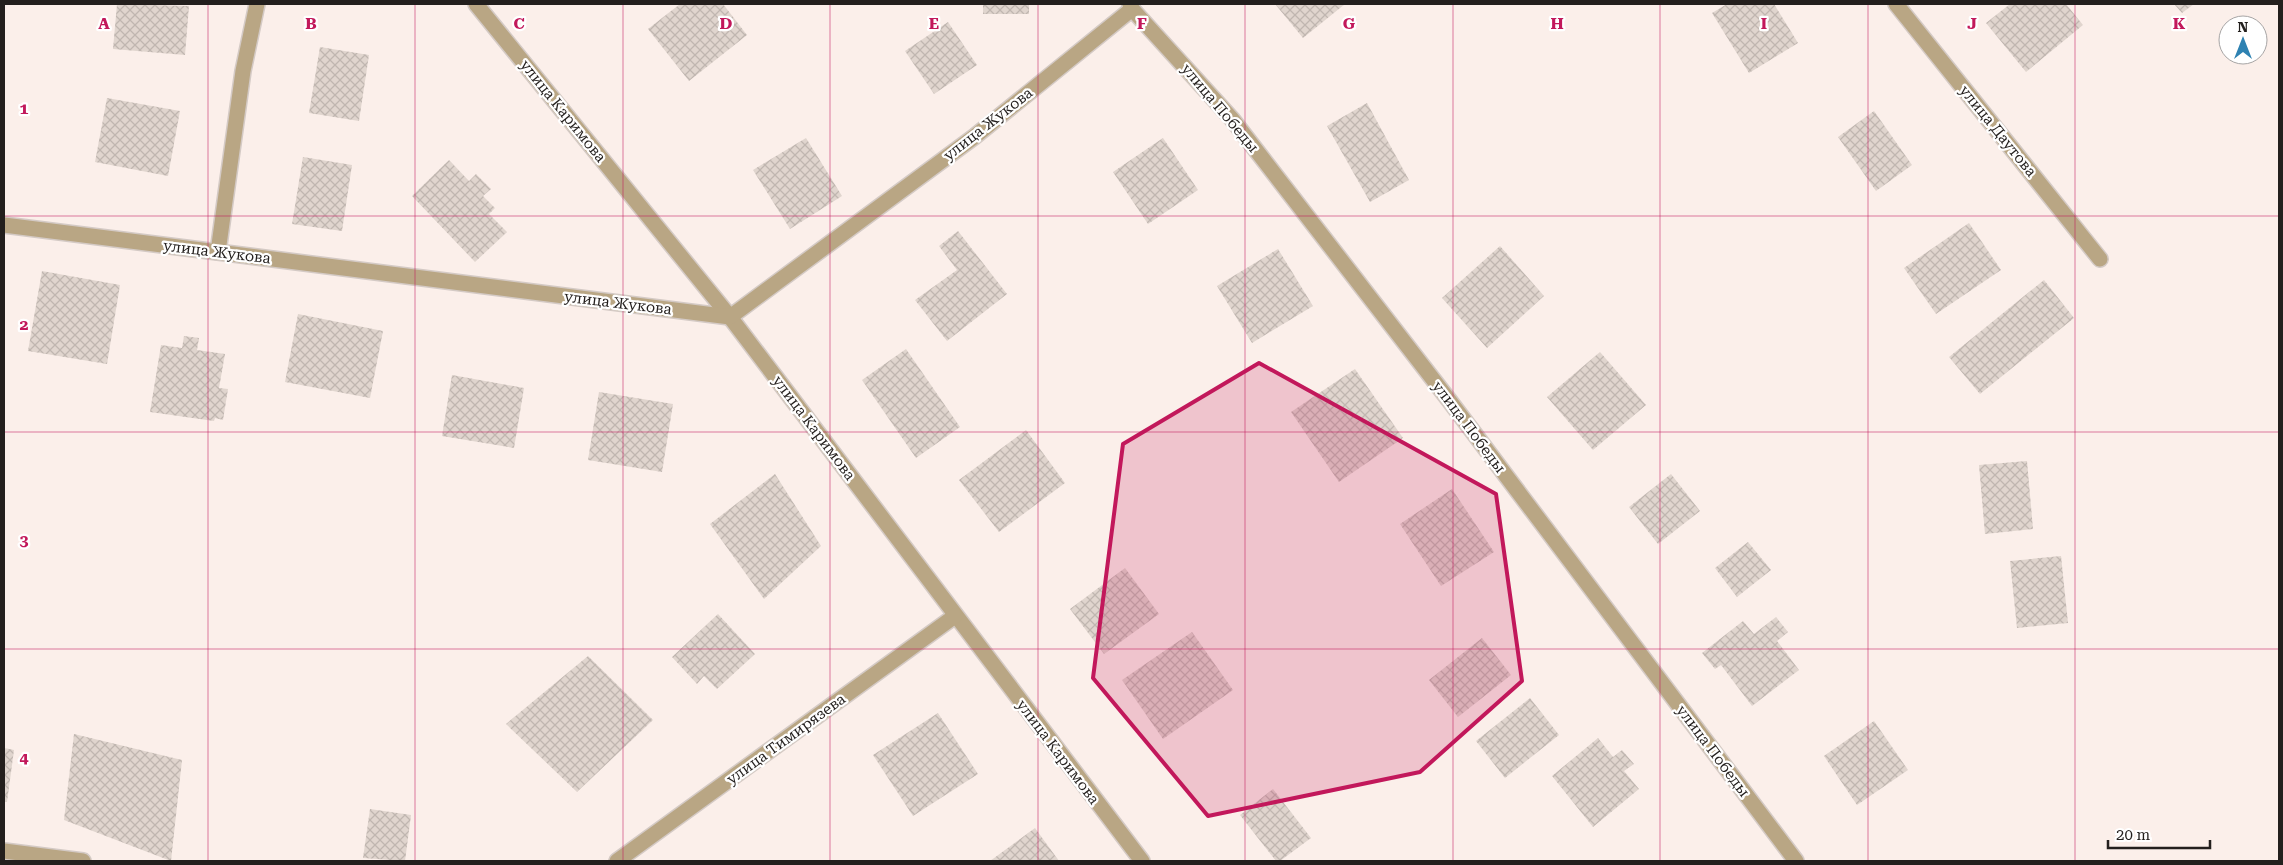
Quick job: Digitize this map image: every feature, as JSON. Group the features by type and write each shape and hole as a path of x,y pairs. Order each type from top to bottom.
{"street":[{"path":"218,252 243,72 257,4"},
{"name":"улица Каримова","path":"476,4 730,317 1142,861"},
{"name":"улица Даутова","path":"1896,4 2100,259"},
{"name":"улица Жукова","path":"4,225 730,317 974,137 1131,6"},
{"name":"улица Победы","path":"1131,6 1238,127 1449,400 1796,861"},
{"name":"улица Тимирязева","path":"617,861 955,616"},
{"path":"4,851 83,861"}],"highlighted area":[{"path":"1259,363 1496,494 1522,681 1420,772 1208,816 1093,678 1123,444"}],"building":[{"path":"117,4 189,6 185,55 113,49"},
{"path":"680,4 723,4 747,35 689,81 648,29"},
{"path":"983,4 1029,4 1029,14 983,14"},
{"path":"1275,4 1345,4 1303,38"},
{"path":"1727,4 1774,4 1798,43 1749,73 1712,13"},
{"path":"2010,4 2066,4 2083,25 2026,72 1986,23"},
{"path":"2174,4 2194,4 2182,13"},
{"path":"948,22 977,65 934,94 905,51"},
{"path":"320,47 369,55 359,121 309,113"},
{"path":"107,98 180,111 168,176 95,162"},
{"path":"1367,103 1409,180 1370,202 1327,126"},
{"path":"1874,111 1912,165 1876,191 1838,137"},
{"path":"806,138 842,196 790,229 753,170"},
{"path":"1163,138 1198,190 1148,224 1113,172"},
{"path":"303,157 352,165 342,231 292,224"},
{"path":"449,160 469,181 476,174 491,189 483,196 495,208 489,214 507,232 475,262 412,196"},
{"path":"1969,223 2001,270 1936,314 1904,268"},
{"path":"958,231 1007,294 947,341 915,300 957,270 939,246"},
{"path":"1500,246 1544,296 1487,348 1442,298"},
{"path":"1278,249 1313,306 1252,343 1217,286"},
{"path":"42,271 120,285 107,364 28,351"},
{"path":"2044,280 2074,318 1980,394 1949,357"},
{"path":"298,314 383,331 370,398 285,382"},
{"path":"184,336 199,338 197,350 225,354 219,388 228,389 223,420 215,418 214,421 150,412 161,345 182,348"},
{"path":"906,349 960,427 916,458 862,380"},
{"path":"1600,352 1646,405 1593,450 1547,397"},
{"path":"1355,369 1403,438 1339,482 1291,412"},
{"path":"452,375 524,388 514,448 442,436"},
{"path":"599,392 673,404 662,472 588,460"},
{"path":"1026,430 1065,483 999,532 959,480"},
{"path":"2027,461 2033,529 1985,534 1979,465"},
{"path":"775,474 821,546 764,599 710,524"},
{"path":"1671,474 1700,511 1658,544 1629,507"},
{"path":"1452,489 1494,552 1441,586 1400,524"},
{"path":"1748,542 1771,570 1737,597 1715,568"},
{"path":"2061,556 2068,623 2017,628 2010,561"},
{"path":"1125,568 1159,614 1104,654 1070,609"},
{"path":"718,614 755,654 717,689 704,676 697,684 672,657"},
{"path":"1776,617 1788,632 1777,641 1799,670 1752,706 1721,665 1715,669 1702,653 1743,621 1754,634"},
{"path":"1192,632 1233,690 1163,739 1122,680"},
{"path":"1482,638 1511,675 1458,717 1429,680"},
{"path":"588,656 653,720 577,792 506,724"},
{"path":"1530,698 1559,735 1505,778 1476,741"},
{"path":"938,713 978,774 913,816 873,755"},
{"path":"1874,721 1908,770 1857,805 1824,756"},
{"path":"74,734 182,760 171,861 64,820"},
{"path":"1598,738 1613,757 1622,750 1634,764 1624,771 1639,789 1593,827 1552,776"},
{"path":"4,748 14,750 7,802 4,802"},
{"path":"1273,789 1311,838 1280,861 1276,861 1240,815"},
{"path":"370,809 411,815 405,861 363,858"},
{"path":"1035,828 1059,861 990,861"}]}
